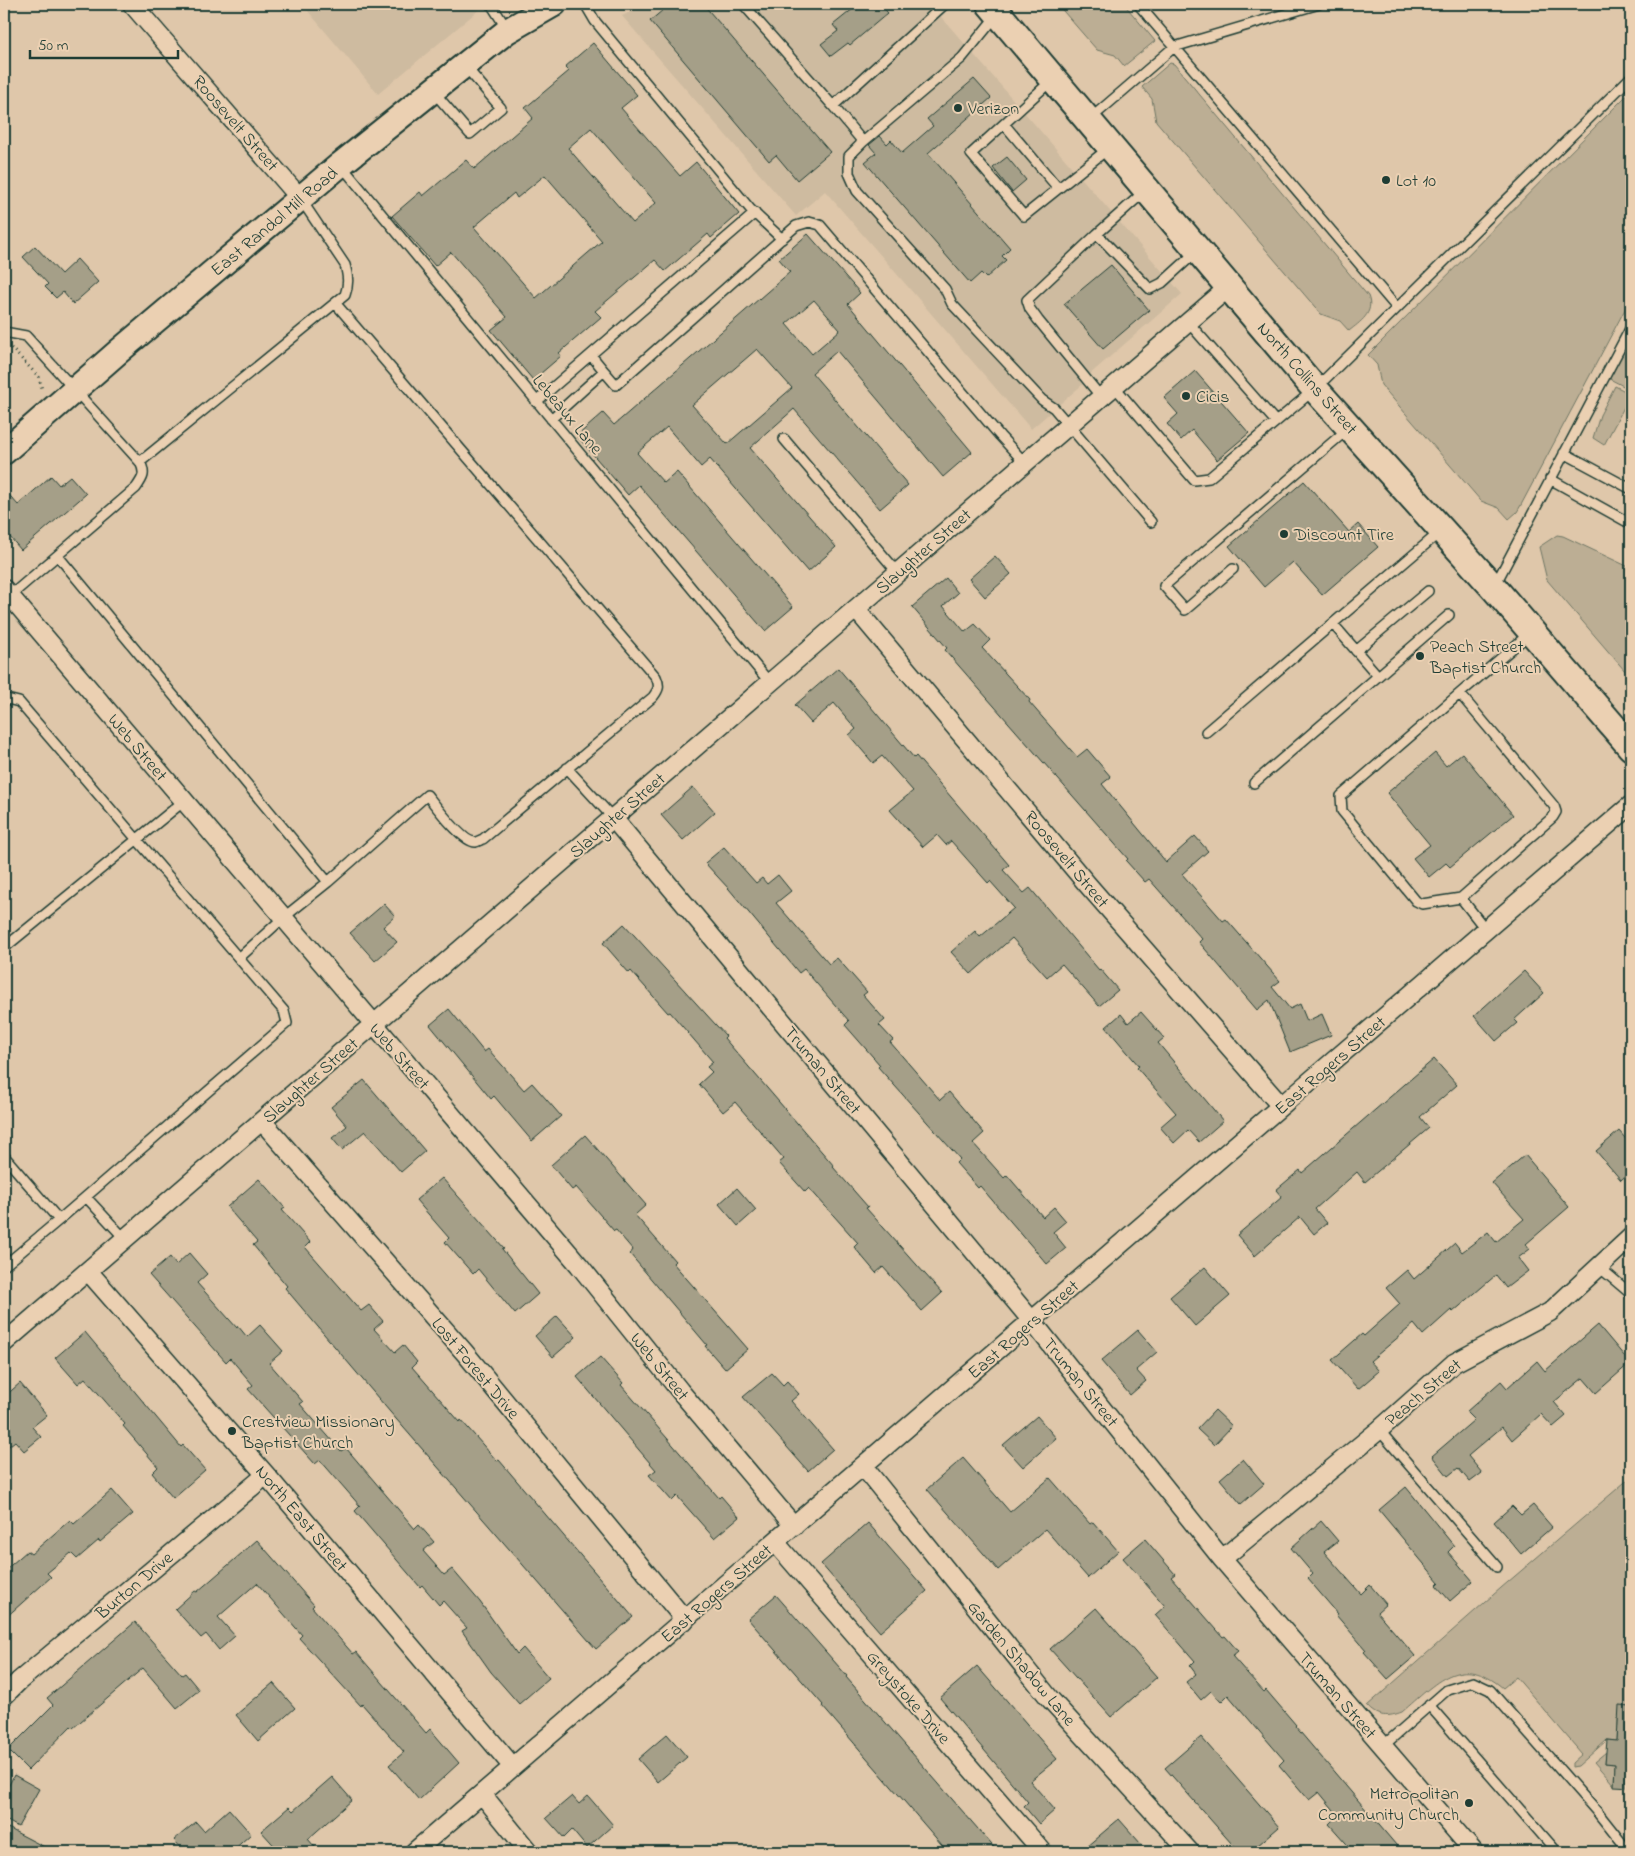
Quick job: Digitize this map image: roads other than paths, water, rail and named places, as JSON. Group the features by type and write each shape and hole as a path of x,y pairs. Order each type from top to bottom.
{"main road":[{"name":"East Randol Mill Road","path":"4,452 341,164 508,31 554,4"},
{"name":"North Collins Street","path":"994,8 1315,389 1443,530 1631,747"}],"street":[{"name":"Roosevelt Street","path":"132,4 300,198"},
{"name":"Slaughter Street","path":"4,1343 1229,287"},
{"name":"Web Street","path":"7,593 579,1265 680,1391 794,1526"},
{"name":"Roosevelt Street","path":"856,609 1086,884 1281,1106"},
{"name":"East Rogers Street","path":"414,1852 1631,805"},
{"name":"Truman Street","path":"613,818 1032,1321 1222,1559 1474,1852"},
{"name":"Lost Forest Drive","path":"262,1121 464,1353 685,1620"},
{"name":"Peach Street","path":"1222,1559 1379,1430 1454,1363 1550,1312 1631,1237"},
{"name":"North East Street","path":"88,1270 266,1475 513,1767"},
{"name":"Garden Shadow Lane","path":"863,1466 1050,1699 1190,1852"},
{"name":"Burton Drive","path":"4,1696 19,1681 266,1475"},
{"name":"Greystoke Drive","path":"775,1542 1043,1852"},
{"path":"482,1794 529,1852"}],"lane":[{"path":"491,4 508,31"},
{"path":"584,4 595,21 755,213 782,239"},
{"path":"743,4 863,142"},
{"path":"833,106 945,4"},
{"path":"1138,4 1397,308"},
{"path":"1088,120 1174,46 1319,4"},
{"path":"994,8 962,58 849,156 849,173 857,191 945,289 958,312 1042,400 1054,408 1151,522"},
{"path":"433,91 470,134 501,108 464,66"},
{"path":"1114,386 1194,480 1209,478 1315,389 1631,77"},
{"path":"1054,79 971,154 1024,216 1111,146"},
{"path":"1004,124 1058,188"},
{"name":"Lebeaux Lane","path":"341,164 770,683"},
{"path":"1101,398 1038,320 1030,309 1027,300 1148,190"},
{"path":"140,462 345,295 348,287 348,275 345,265 300,198"},
{"path":"536,402 755,213"},
{"path":"591,355 616,385 796,226 809,222 820,225 1025,463"},
{"path":"1098,234 1150,289 1162,283 1198,250"},
{"path":"239,958 427,795 462,836 469,841 476,842 483,839 653,697 658,690 659,684 656,677 336,304"},
{"path":"1188,322 1276,422"},
{"path":"1494,588 1631,327"},
{"path":"4,332 26,336 76,389 140,462 144,470 136,488 58,556 7,593"},
{"path":"551,419 604,371"},
{"path":"1233,569 1185,610 1164,586 1350,428"},
{"path":"784,439 898,573"},
{"path":"1564,453 1631,489"},
{"path":"1550,479 1631,524"},
{"path":"1206,732 1443,530"},
{"path":"58,556 328,882"},
{"path":"1356,651 1428,591"},
{"path":"1254,782 1449,615"},
{"path":"1333,624 1378,676"},
{"path":"1460,694 1554,806 1556,812 1553,817 1461,898 1422,904 1416,901 1342,811 1341,796 1532,632"},
{"path":"4,701 7,698 19,702 284,1010 287,1023 4,1266"},
{"path":"567,768 613,818"},
{"path":"4,948 184,801"},
{"path":"1461,898 1486,930"},
{"path":"4,1156 59,1220"},
{"path":"86,1197 124,1239"},
{"path":"1598,1266 1631,1294"},
{"path":"1379,1430 1497,1567"},
{"path":"1383,1746 1447,1690 1473,1682 1490,1690 1598,1813 1629,1852"},
{"path":"1429,1705 1557,1852"}],"place":[{"name":"Verizon","path":"958,108"},
{"name":"Lot 10","path":"1386,180"},
{"name":"Cicis","path":"1186,396"},
{"name":"Discount Tire","path":"1284,534"},
{"name":"Peach Street Baptist Church","path":"1420,656"},
{"name":"Crestview Missionary Baptist Church","path":"232,1431"},
{"name":"Metropolitan Community Church","path":"1469,1803"}]}
